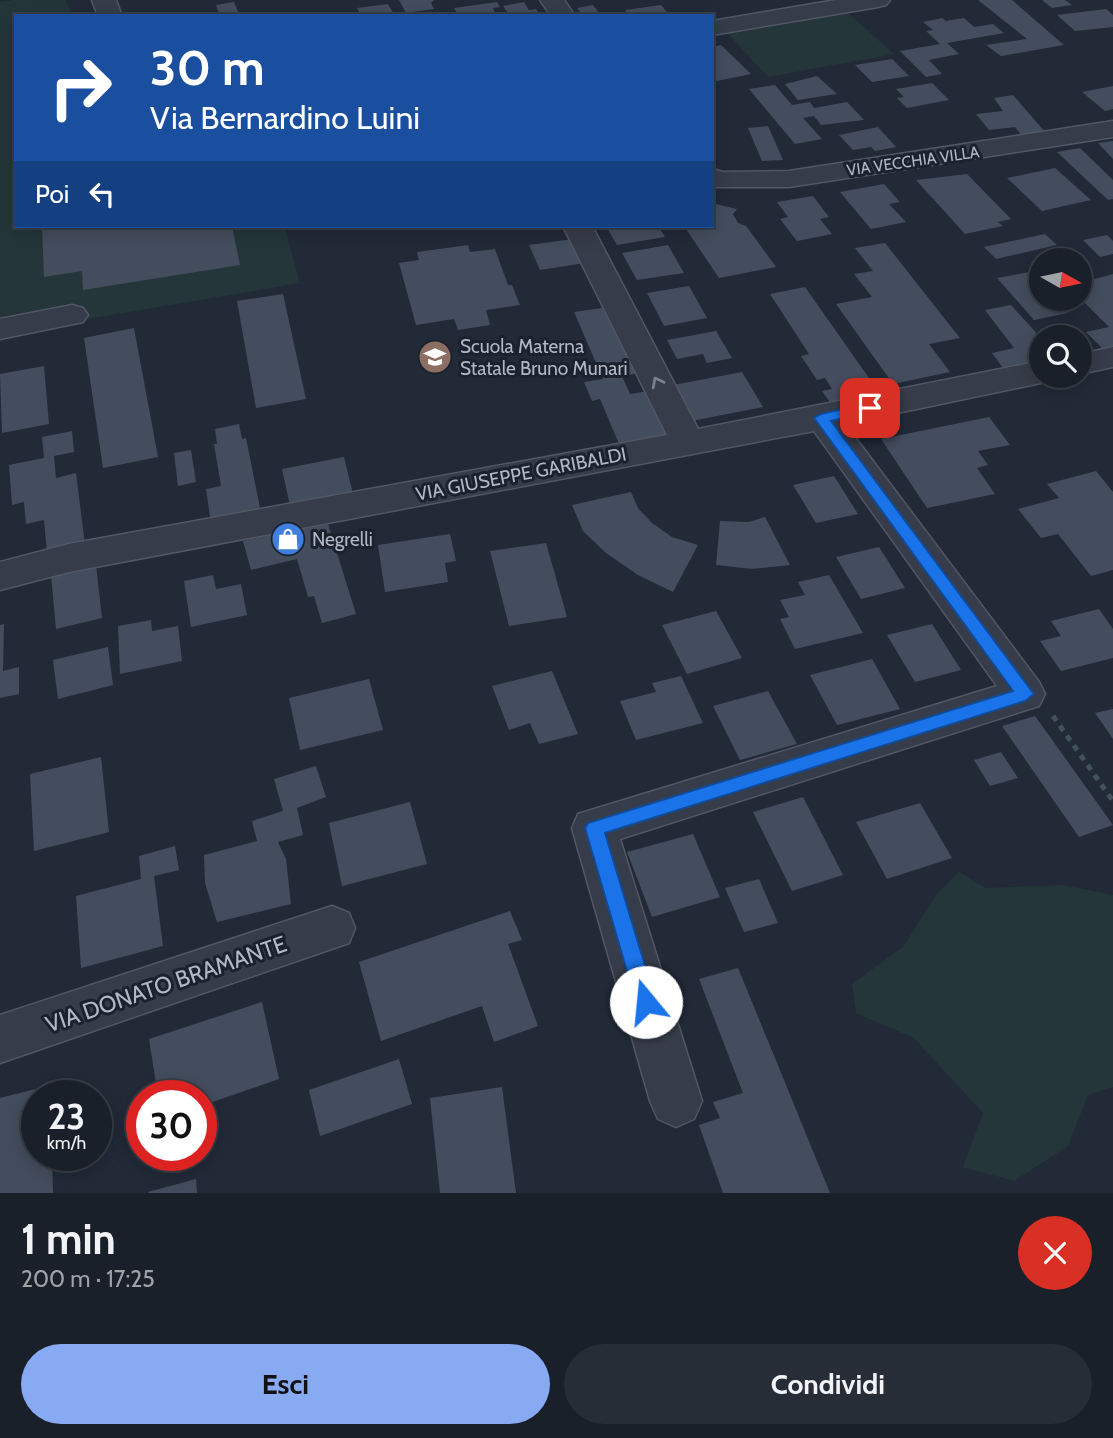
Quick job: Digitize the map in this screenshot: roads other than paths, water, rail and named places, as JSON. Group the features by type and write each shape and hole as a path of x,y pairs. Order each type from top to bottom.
{"street":[{"path":"714,28 878,0"},
{"name":"VIA VECCHIA VILLA","path":"714,178 760,182 789,179 1113,129"},
{"path":"578,228 688,443"},
{"path":"0,329 72,314"},
{"path":"1092,361 1113,357"},
{"name":"VIA GIUSEPPE GARIBALDI","path":"0,576 69,558 821,418 1029,375"},
{"path":"676,1101 594,828 1025,694 821,418"},
{"name":"VIA DONATO BRAMANTE","path":"0,1040 332,928"}],"place":[{"name":"Scuola Materna Statale Bruno Munari","path":"435,357"},
{"name":"Negrelli","path":"288,539"}]}
